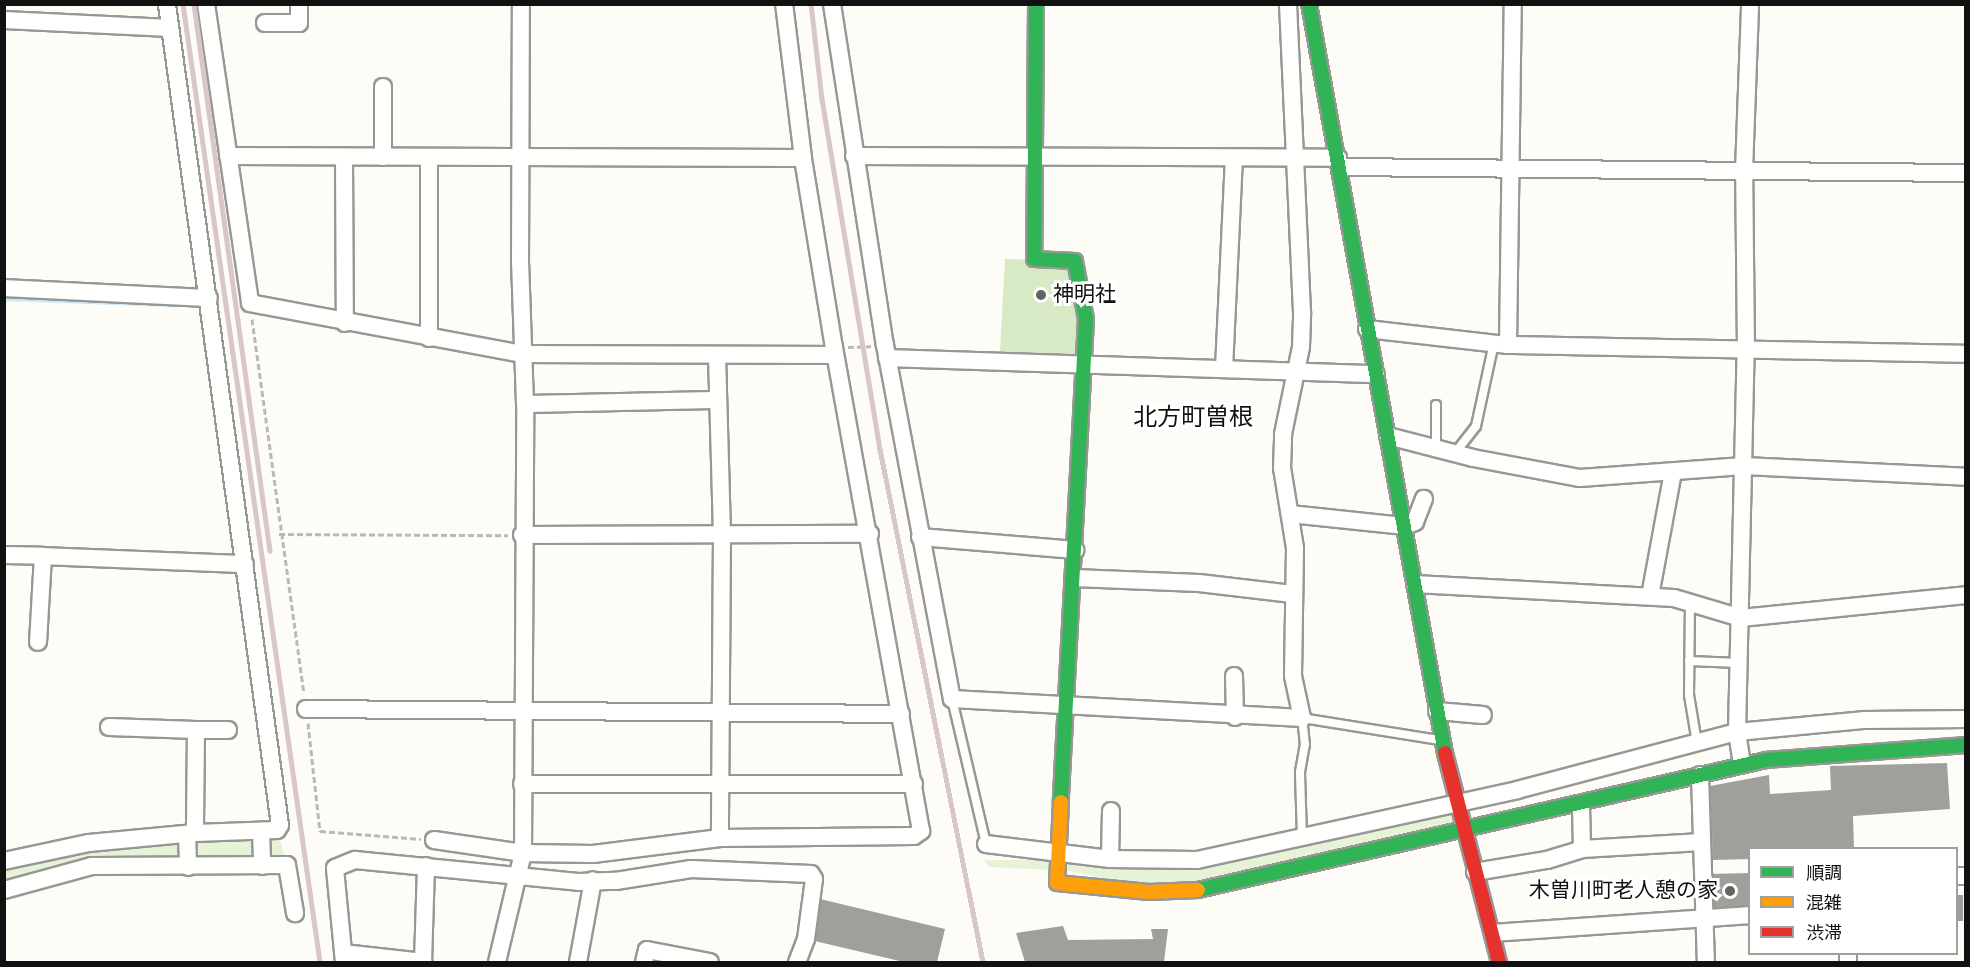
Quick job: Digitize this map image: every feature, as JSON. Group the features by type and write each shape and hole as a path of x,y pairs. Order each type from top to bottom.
{"street":[{"path":"4,861 89,843 191,833 277,830 279,809 167,4"},
{"path":"206,4 250,303 345,323 522,354 717,355 834,351"},
{"path":"266,23 299,23 299,4"},
{"path":"497,963 519,879 523,852 522,535 525,404 522,354 520,4"},
{"path":"434,840 523,852 592,854 720,838 914,836 921,831 870,534 834,351 802,158 784,4"},
{"path":"832,4 886,352 952,699 1235,717 1302,718 1293,676 1292,594 1295,548 1282,468 1283,434 1297,372 1302,312 1288,4"},
{"path":"1036,4 1034,259 1075,261 1086,319 1057,883 1176,893 1581,805 1742,764 1837,752 1965,745"},
{"path":"1309,4 1442,741 1499,963"},
{"path":"1501,344 1509,169 1513,4"},
{"path":"1742,764 1737,732 1746,350 1744,171 1750,4"},
{"path":"4,20 170,28"},
{"path":"383,87 383,157"},
{"path":"228,156 802,158"},
{"path":"854,156 1296,158 1339,163 1509,169 1965,173"},
{"path":"344,157 345,323"},
{"path":"429,157 429,338"},
{"path":"1224,369 1234,158"},
{"path":"4,288 209,298"},
{"path":"1367,329 1501,344 1965,354"},
{"path":"886,352 1083,365 1376,374"},
{"path":"717,355 722,536 723,784 720,838"},
{"path":"525,404 717,400"},
{"path":"1388,436 1455,453 1580,478 1744,466 1965,477"},
{"path":"1650,596 1672,472"},
{"path":"1290,514 1405,526 1415,522 1424,499"},
{"path":"522,535 870,534"},
{"path":"921,537 1075,550"},
{"path":"4,555 245,564"},
{"path":"38,642 43,556"},
{"path":"1074,578 1199,583 1292,594"},
{"path":"1415,584 1650,596 1690,602 1741,618 1965,595"},
{"path":"1234,676 1235,717"},
{"path":"306,708 522,712 901,714"},
{"path":"1437,711 1483,715"},
{"path":"986,844 1110,859 1197,860 1456,800 1517,790 1737,732 1865,720 1965,719"},
{"path":"109,727 228,730"},
{"path":"188,867 196,730"},
{"path":"1700,775 1706,963"},
{"path":"522,784 914,784"},
{"path":"1581,805 1582,849"},
{"path":"1110,859 1111,810"},
{"path":"261,831 262,866"},
{"path":"1475,872 1547,860 1582,849 1702,842"},
{"path":"89,843 92,866"},
{"path":"426,866 423,962 344,958 335,868 355,861 426,866 519,879 616,881 700,869 811,874 814,879 806,939 797,963"},
{"path":"4,890 92,866 287,865 295,913"},
{"path":"578,963 592,880"},
{"path":"1493,933 1748,915"},
{"path":"644,963 647,950 710,963"}],"lane":[{"path":"1455,453 1476,426 1501,344"},
{"path":"1436,405 1436,448"},
{"path":"1690,602 1689,695 1697,743"},
{"path":"1689,661 1740,663"},
{"path":"952,699 986,844"},
{"path":"1302,837 1300,772 1305,745 1302,718 1442,741"}],"path":[{"path":"250,303 279,534 306,708 320,831 434,840"},
{"path":"834,351 886,352"},
{"path":"279,534 522,535"}],"green space":[{"path":"1005,259 1075,261 1085,357 1000,352"},
{"path":"1456,800 1464,831 1176,893 1069,871 989,867 984,860 1197,860"},
{"path":"277,830 287,865 92,866 5,891 5,861 89,843"}],"building":[{"path":"1947,763 1950,809 1853,816 1854,847 1748,847 1748,859 1713,860 1710,786 1769,775 1770,794 1831,790 1830,766"},
{"name":"木曽川町老人憩の家","path":"1748,873 1748,908 1712,909 1711,874"},
{"path":"1958,895 1963,895 1963,921 1958,921"},
{"path":"816,898 945,929 937,962 904,962 806,939"},
{"path":"1063,926 1068,940 1153,939 1151,929 1168,929 1164,962 1025,962 1016,933"}],"waterway":[{"path":"4,298 170,304"}],"railway":[{"path":"183,4 320,962"},
{"path":"194,4 270,551"},
{"path":"811,4 822,99 880,449 983,962"}],"traffic: fast":[{"path":"1036,4 1034,259 1075,261 1086,319 1061,802"},
{"path":"1309,4 1445,753"},
{"path":"1198,890 1766,760 1966,745"}],"traffic: slow":[{"path":"1061,802 1057,883 1149,892 1198,890"}],"traffic: jam":[{"path":"1445,753 1499,962"}],"place":[{"name":"神明社","path":"1041,295"},
{"name":"木曽川町老人憩の家","path":"1730,891"}],"district":[{"name":"北方町曽根","path":"1193,419"}]}
